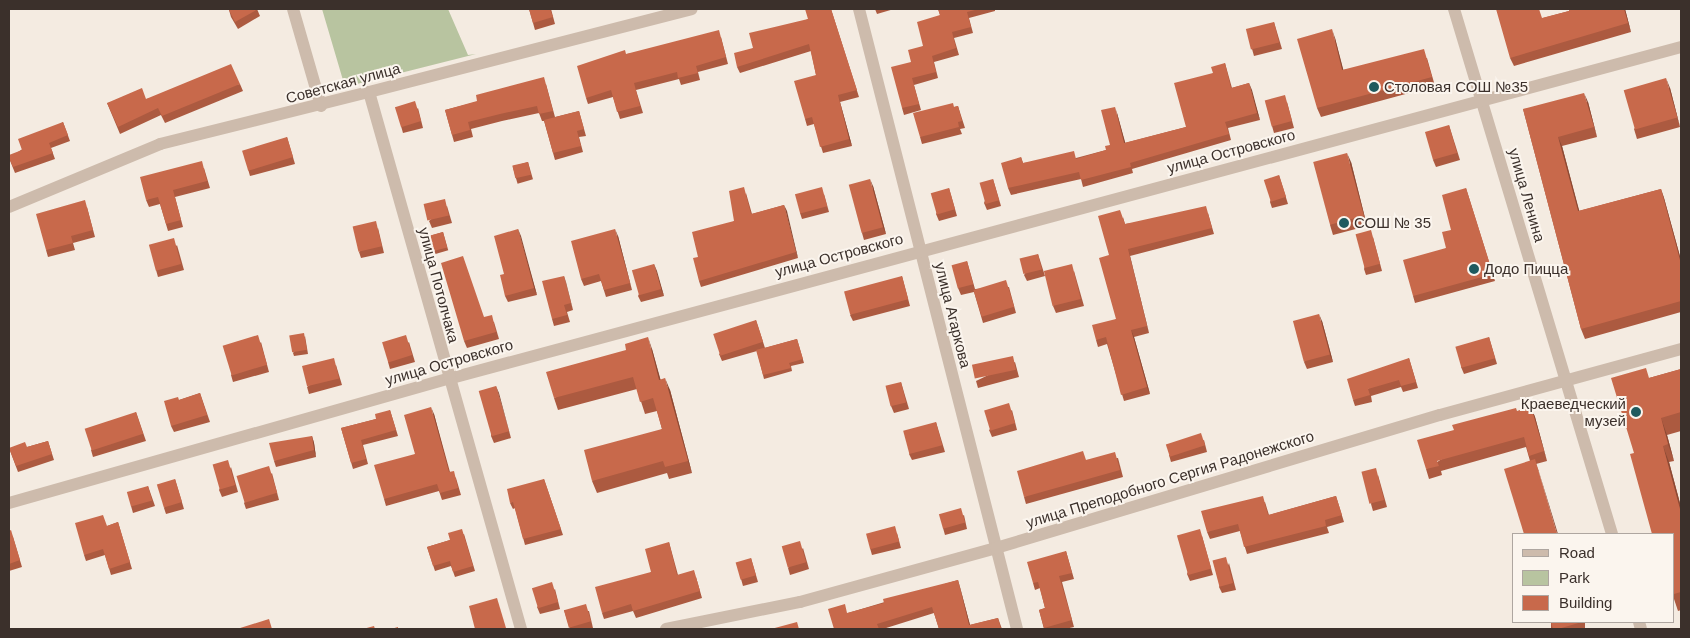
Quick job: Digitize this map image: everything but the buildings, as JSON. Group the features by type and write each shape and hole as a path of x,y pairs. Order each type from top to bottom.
{"street":[{"path":"293,9 321,106"},
{"name":"Советская улица","path":"9,207 160,144 321,106 692,9"},
{"name":"улица Агаркова","path":"859,9 1017,629"},
{"name":"улица Ленина","path":"1454,9 1564,381 1612,533"},
{"name":"улица Островского","path":"9,503 448,378 1681,47"},
{"name":"улица Потолчака","path":"369,92 448,378 521,629"},
{"name":"улица Преподобного Сергия Радонежского","path":"666,629 800,602 996,548 1431,417 1681,350"}],"green space":[{"path":"322,9 448,9 468,55 476,54 345,87"}],"place":[{"name":"Столовая СОШ №35","path":"1374,87"},
{"name":"СОШ № 35","path":"1344,223"},
{"name":"Додо Пицца","path":"1474,269"},
{"name":"Краеведческий музей","path":"1636,412"}]}
